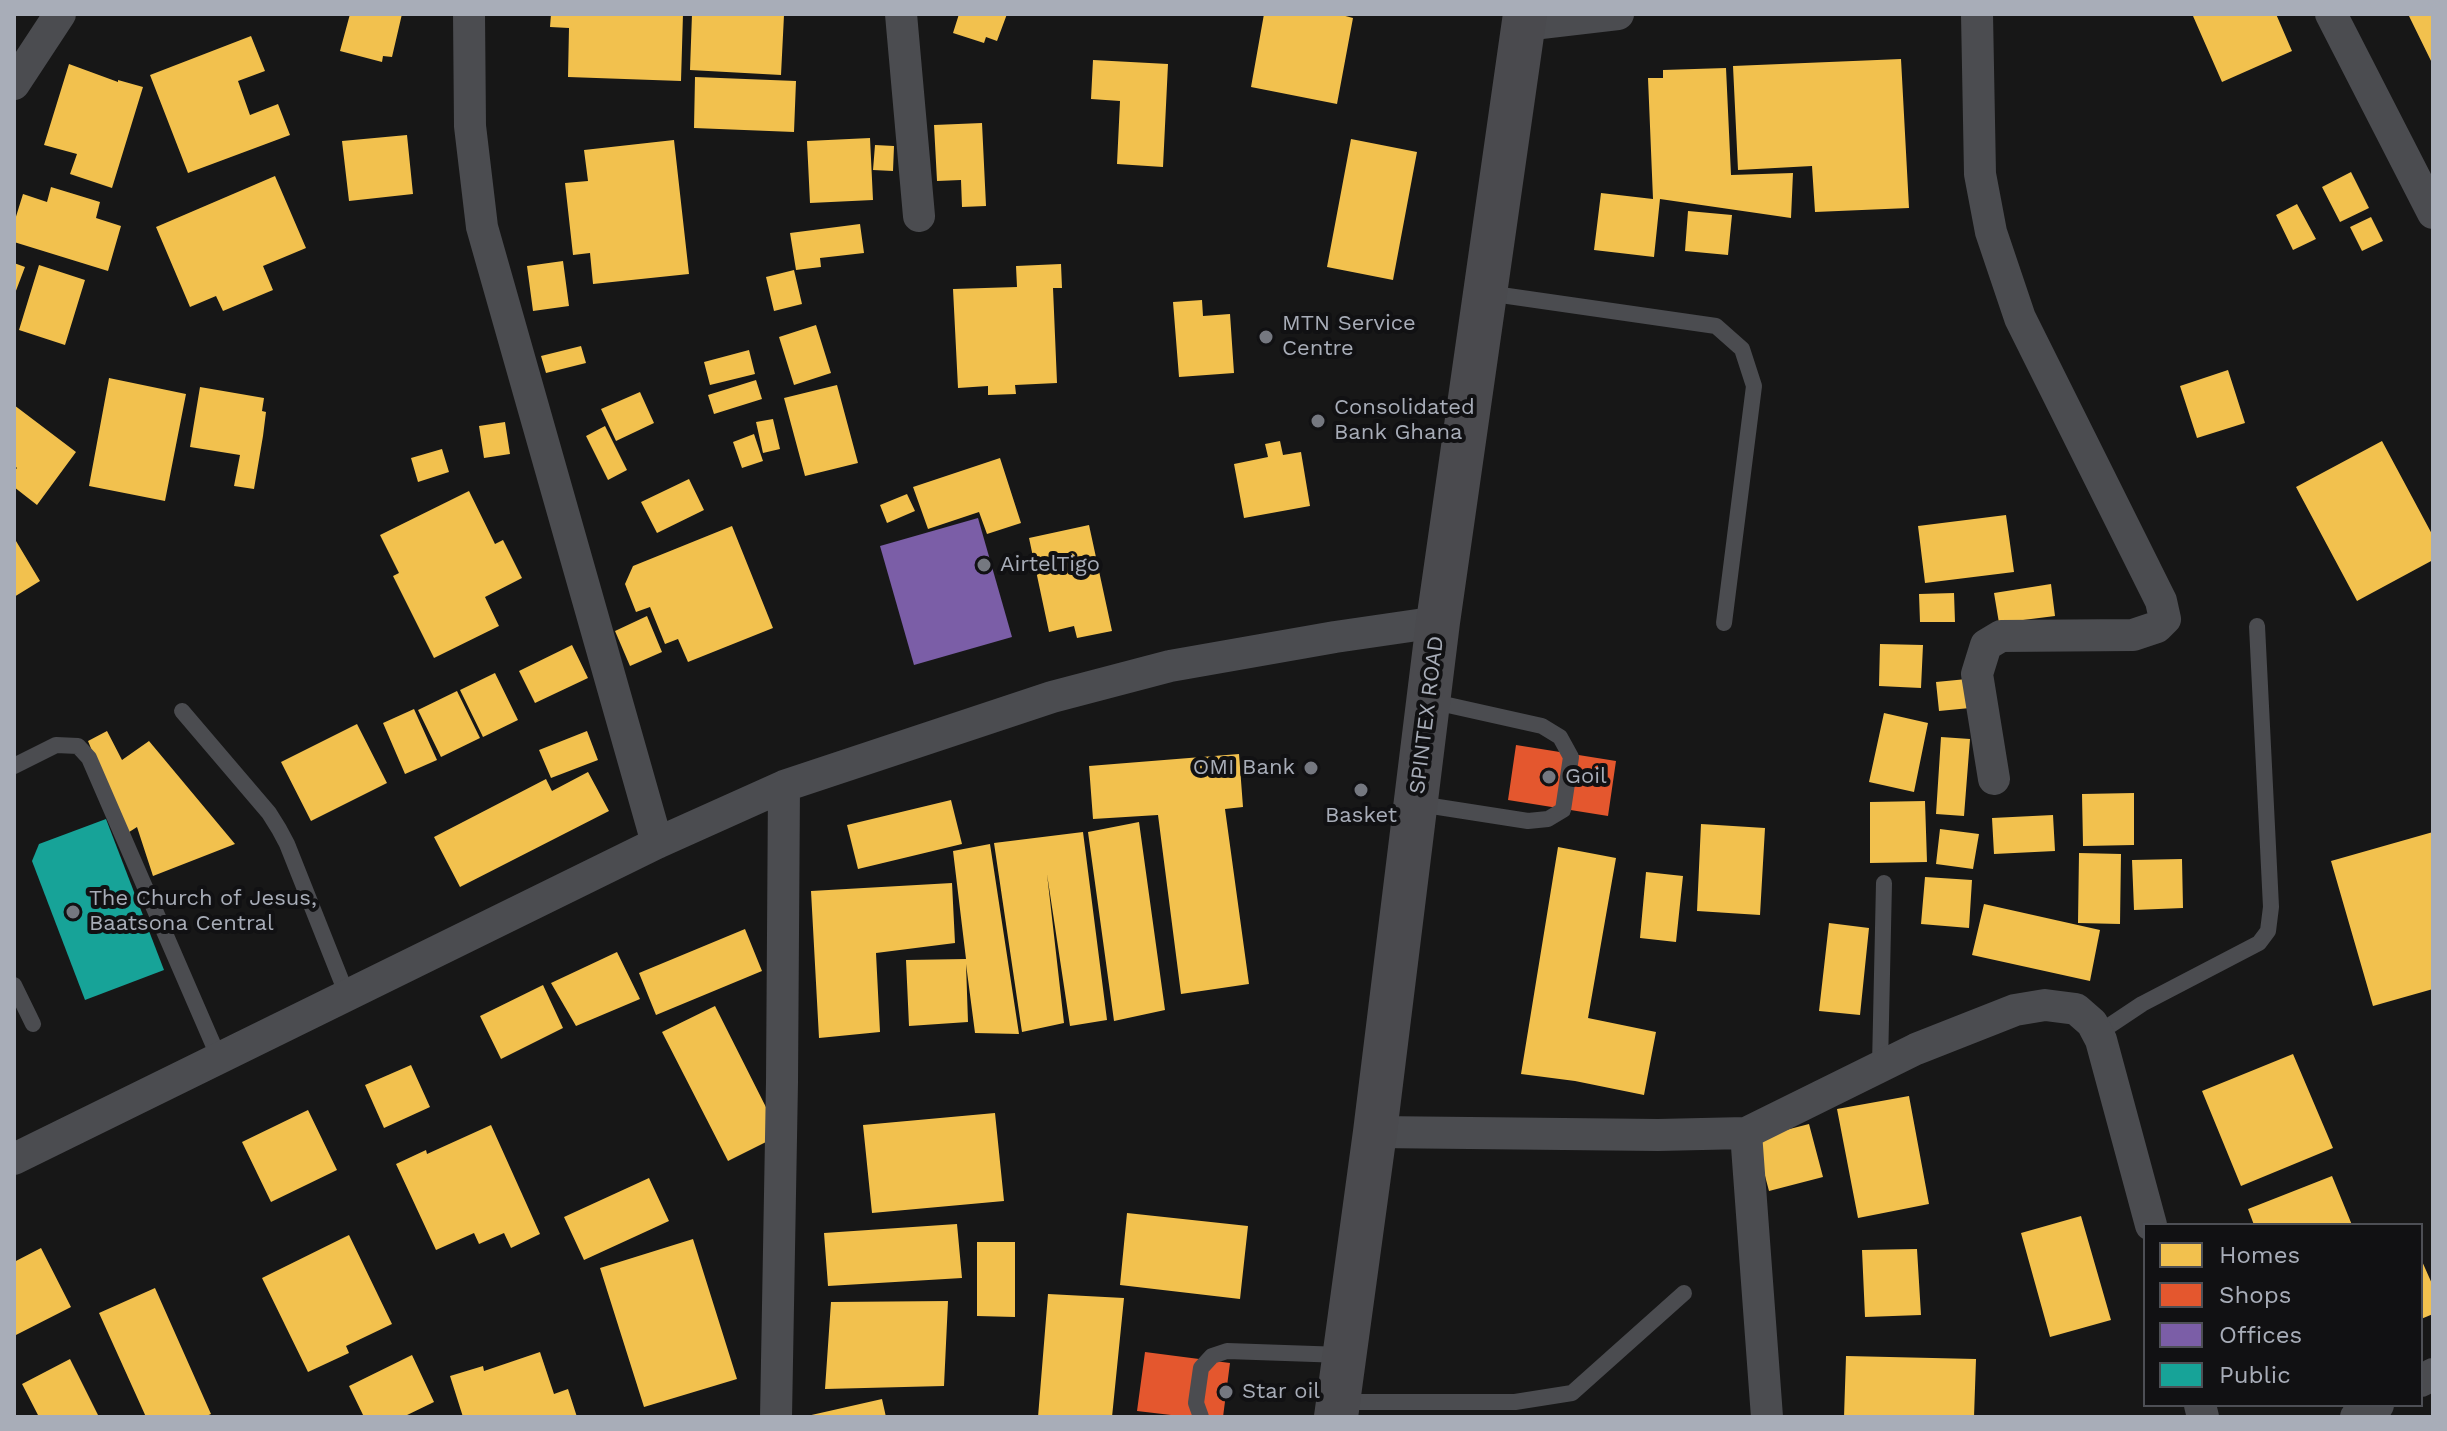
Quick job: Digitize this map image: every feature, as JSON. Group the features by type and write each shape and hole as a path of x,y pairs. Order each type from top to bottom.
{"main road":[{"name":"SPINTEX ROAD","path":"1337,1409 1375,1132 1438,622 1524,20"}],"street":[{"path":"14,84 60,14"},
{"path":"469,14 470,126 482,227 657,843"},
{"path":"901,14 919,216"},
{"path":"1524,20 1618,14"},
{"path":"1977,14 1980,174 1991,232 2020,318 2161,601 2165,619 2157,627 2133,635 2001,636 1986,645 1977,674 1994,779"},
{"path":"2331,14 2433,213"},
{"path":"14,1159 657,843 784,786 1052,697 1170,666 1438,622"},
{"path":"776,1417 784,786"},
{"path":"1375,1132 1746,1133 1880,1065 2015,1010 2045,1005 2076,1009 2092,1023 2101,1040 2150,1223"},
{"path":"1746,1133 1767,1417"},
{"path":"2356,1417 2374,1407"}],"lane":[{"path":"1485,293 1716,326 1742,349 1754,386 1724,623"},
{"path":"2097,1034 2142,1004 2259,943 2268,931 2271,907 2257,626"},
{"path":"1416,803 1528,821 1548,819 1563,810 1571,757 1560,737 1542,726 1428,700"},
{"path":"182,711 269,813 279,829 347,995"},
{"path":"14,766 56,745 78,746 89,758 219,1058"},
{"path":"1880,1065 1884,883"},
{"path":"14,985 33,1024"},
{"path":"1337,1409 1515,1402 1572,1393 1684,1293"},
{"path":"1201,1417 1196,1403 1201,1368 1212,1356 1227,1351 1345,1355"}],"building: Homes":[{"path":"350,14 402,14 392,57 383,56 382,62 340,51"},
{"path":"551,14 683,14 681,81 568,77 569,28 550,27"},
{"path":"692,14 784,15 781,75 690,70"},
{"path":"959,14 1007,14 997,41 986,37 984,43 953,33"},
{"path":"1264,14 1338,14 1353,18 1337,104 1251,87"},
{"path":"2276,14 2292,51 2222,82 2193,16"},
{"path":"2408,14 2433,14 2433,65"},
{"path":"251,36 265,71 238,81 250,115 278,104 290,135 188,173 150,75"},
{"path":"1901,59 1909,208 1815,212 1812,166 1738,170 1733,66"},
{"path":"1093,60 1168,64 1163,167 1117,164 1120,101 1091,99"},
{"path":"69,64 118,82 143,87 112,188 70,174 77,154 44,145"},
{"path":"1726,68 1731,175 1793,173 1791,218 1660,199 1654,257 1594,250 1601,193 1653,199 1648,78 1663,78 1663,70"},
{"path":"695,77 796,81 794,132 694,128"},
{"path":"982,123 986,206 962,207 961,180 937,181 934,125"},
{"path":"407,135 413,194 349,201 342,141"},
{"path":"870,138 873,200 810,203 807,141"},
{"path":"1351,139 1417,152 1393,280 1327,267"},
{"path":"674,140 689,274 593,284 590,253 573,255 565,183 588,181 584,150"},
{"path":"875,145 894,146 893,171 873,170"},
{"path":"2351,172 2369,208 2340,222 2322,187"},
{"path":"275,176 306,248 263,266 273,290 223,311 216,296 190,307 156,227"},
{"path":"51,187 100,202 96,218 121,226 108,271 14,242 14,223 23,194 47,202"},
{"path":"2297,204 2316,239 2293,250 2276,215"},
{"path":"1688,211 1732,215 1728,255 1685,251"},
{"path":"2371,217 2383,241 2362,251 2350,227"},
{"path":"860,224 864,253 820,258 821,267 796,270 790,233"},
{"path":"563,261 569,306 533,311 527,266"},
{"path":"14,263 25,267 14,296"},
{"path":"1061,264 1062,288 1053,288 1057,383 1015,385 1016,394 988,395 988,386 958,388 953,289 1017,287 1016,266"},
{"path":"39,265 85,280 65,345 19,330"},
{"path":"794,270 802,304 774,311 766,277"},
{"path":"1202,300 1203,316 1230,314 1234,373 1179,377 1173,302"},
{"path":"816,325 831,373 794,385 779,337"},
{"path":"581,346 586,363 546,373 541,356"},
{"path":"749,350 755,374 710,385 704,362"},
{"path":"2228,370 2245,423 2197,438 2180,386"},
{"path":"109,378 186,394 165,501 89,486"},
{"path":"756,380 762,399 714,414 708,395"},
{"path":"837,385 858,463 805,476 784,398"},
{"path":"200,387 264,398 262,411 266,412 254,489 234,486 240,455 190,447"},
{"path":"640,392 654,423 616,441 601,409"},
{"path":"14,405 76,452 37,505 14,487 14,471 17,468 14,465"},
{"path":"773,419 780,449 763,453 756,422"},
{"path":"505,422 510,454 484,458 479,426"},
{"path":"605,426 627,470 608,480 586,436"},
{"path":"754,434 763,461 742,468 733,442"},
{"path":"1280,441 1283,455 1301,452 1310,506 1244,518 1234,464 1268,457 1265,444"},
{"path":"2382,441 2433,536 2433,560 2357,601 2296,487"},
{"path":"442,449 449,472 418,482 411,458"},
{"path":"1000,458 1021,523 987,534 979,512 928,529 913,487"},
{"path":"689,479 704,510 657,533 641,502"},
{"path":"469,491 495,544 503,540 522,578 485,597 499,626 434,658 393,576 399,573 380,535"},
{"path":"907,494 915,511 887,523 880,505"},
{"path":"2006,515 2014,572 1925,583 1918,526"},
{"path":"1089,525 1112,631 1077,638 1074,626 1049,632 1029,538"},
{"path":"732,526 773,628 688,662 678,639 665,644 650,607 636,612 625,584 633,566"},
{"path":"16,541 40,581 14,597 14,543"},
{"path":"2051,584 2055,616 1999,623 1994,593"},
{"path":"1954,593 1955,622 1920,622 1919,594"},
{"path":"647,616 662,652 630,666 615,631"},
{"path":"1880,644 1923,645 1921,688 1879,686"},
{"path":"572,645 588,678 535,703 519,671"},
{"path":"495,673 518,720 483,737 460,690"},
{"path":"1967,679 1970,708 1939,711 1936,682"},
{"path":"457,691 480,738 441,757 418,710"},
{"path":"414,709 437,760 405,774 383,723"},
{"path":"1884,713 1928,723 1914,792 1869,782"},
{"path":"357,724 387,783 311,821 281,762"},
{"path":"107,731 122,760 149,741 235,844 153,876 137,827 126,834 88,741"},
{"path":"587,731 598,760 551,778 539,750"},
{"path":"1941,737 1970,739 1964,816 1936,814"},
{"path":"1239,754 1243,807 1225,809 1249,984 1181,994 1158,815 1093,819 1089,766"},
{"path":"588,772 609,811 460,887 434,837 546,779 552,791"},
{"path":"2134,793 2134,845 2083,846 2082,794"},
{"path":"951,800 962,844 858,869 847,825"},
{"path":"1925,801 1927,862 1870,863 1870,802"},
{"path":"2053,815 2055,851 1994,854 1992,818"},
{"path":"1139,822 1165,1010 1114,1021 1088,832"},
{"path":"1701,824 1765,828 1760,915 1697,911"},
{"path":"1940,829 1979,834 1973,869 1936,864"},
{"path":"1083,832 1107,1020 1070,1026 1047,874 1064,1023 1022,1032 994,843"},
{"path":"2433,832 2433,989 2373,1006 2331,861"},
{"path":"990,844 1019,1034 975,1033 966,964 968,1022 909,1026 906,960 966,959 953,851"},
{"path":"1558,847 1616,858 1588,1018 1656,1032 1644,1095 1521,1074"},
{"path":"2079,853 2121,854 2120,924 2078,923"},
{"path":"2182,859 2183,908 2134,910 2132,860"},
{"path":"1646,872 1683,876 1676,942 1640,938"},
{"path":"1925,877 1972,880 1969,928 1921,924"},
{"path":"952,883 955,943 876,953 880,1032 819,1038 811,891"},
{"path":"1984,904 2100,930 2090,981 1972,955"},
{"path":"1829,923 1869,928 1860,1015 1819,1011"},
{"path":"745,929 762,971 656,1015 639,973"},
{"path":"617,952 640,999 576,1026 551,983"},
{"path":"543,985 563,1028 501,1059 480,1016"},
{"path":"715,1006 780,1135 728,1161 662,1032"},
{"path":"2293,1054 2333,1148 2241,1186 2202,1091"},
{"path":"411,1065 430,1107 384,1128 365,1085"},
{"path":"1909,1096 1929,1204 1858,1218 1837,1109"},
{"path":"308,1110 337,1170 271,1202 242,1142"},
{"path":"995,1113 1004,1201 872,1213 863,1125"},
{"path":"1809,1124 1823,1177 1769,1191 1755,1138"},
{"path":"491,1125 540,1234 511,1248 504,1233 479,1244 474,1233 436,1250 396,1164 426,1150 427,1154"},
{"path":"2332,1176 2351,1223 2253,1223 2248,1209"},
{"path":"649,1178 669,1221 584,1260 564,1217"},
{"path":"1127,1213 1248,1226 1240,1299 1120,1285"},
{"path":"2081,1216 2111,1320 2050,1337 2021,1233"},
{"path":"957,1224 962,1278 828,1286 824,1233"},
{"path":"349,1235 392,1324 346,1346 349,1353 308,1372 262,1278"},
{"path":"693,1239 737,1379 644,1407 600,1268"},
{"path":"977,1242 1015,1242 1015,1317 977,1316"},
{"path":"41,1248 71,1307 14,1336 14,1262"},
{"path":"1917,1249 1921,1315 1865,1317 1862,1250"},
{"path":"2423,1264 2433,1286 2433,1314 2423,1318"},
{"path":"155,1288 211,1414 204,1417 146,1417 99,1313"},
{"path":"1048,1294 1124,1298 1112,1417 1038,1417"},
{"path":"948,1301 944,1386 825,1389 831,1302"},
{"path":"540,1352 554,1394 568,1389 577,1417 463,1417 450,1376 483,1366 484,1371"},
{"path":"412,1355 434,1402 403,1417 364,1417 349,1386"},
{"path":"1846,1356 1976,1359 1974,1417 1844,1417"},
{"path":"70,1359 99,1417 39,1417 22,1384"},
{"path":"882,1399 886,1417 807,1417 807,1416"}],"building: Shops":[{"path":"1516,745 1616,761 1608,816 1508,800"},
{"path":"1145,1352 1230,1363 1223,1417 1188,1417 1137,1411"}],"building: Offices":[{"path":"978,518 1012,637 914,665 880,546"}],"building: Public":[{"path":"106,819 164,970 85,1000 32,861 39,844"}],"place":[{"name":"MTN Service Centre","path":"1266,337"},
{"name":"Consolidated Bank Ghana","path":"1318,421"},
{"name":"AirtelTigo","path":"984,565"},
{"name":"OMI Bank","path":"1311,768"},
{"name":"Goil","path":"1549,777"},
{"name":"Basket","path":"1361,790"},
{"name":"The Church of Jesus, Baatsona Central","path":"73,912"},
{"name":"Star oil","path":"1226,1392"}]}
